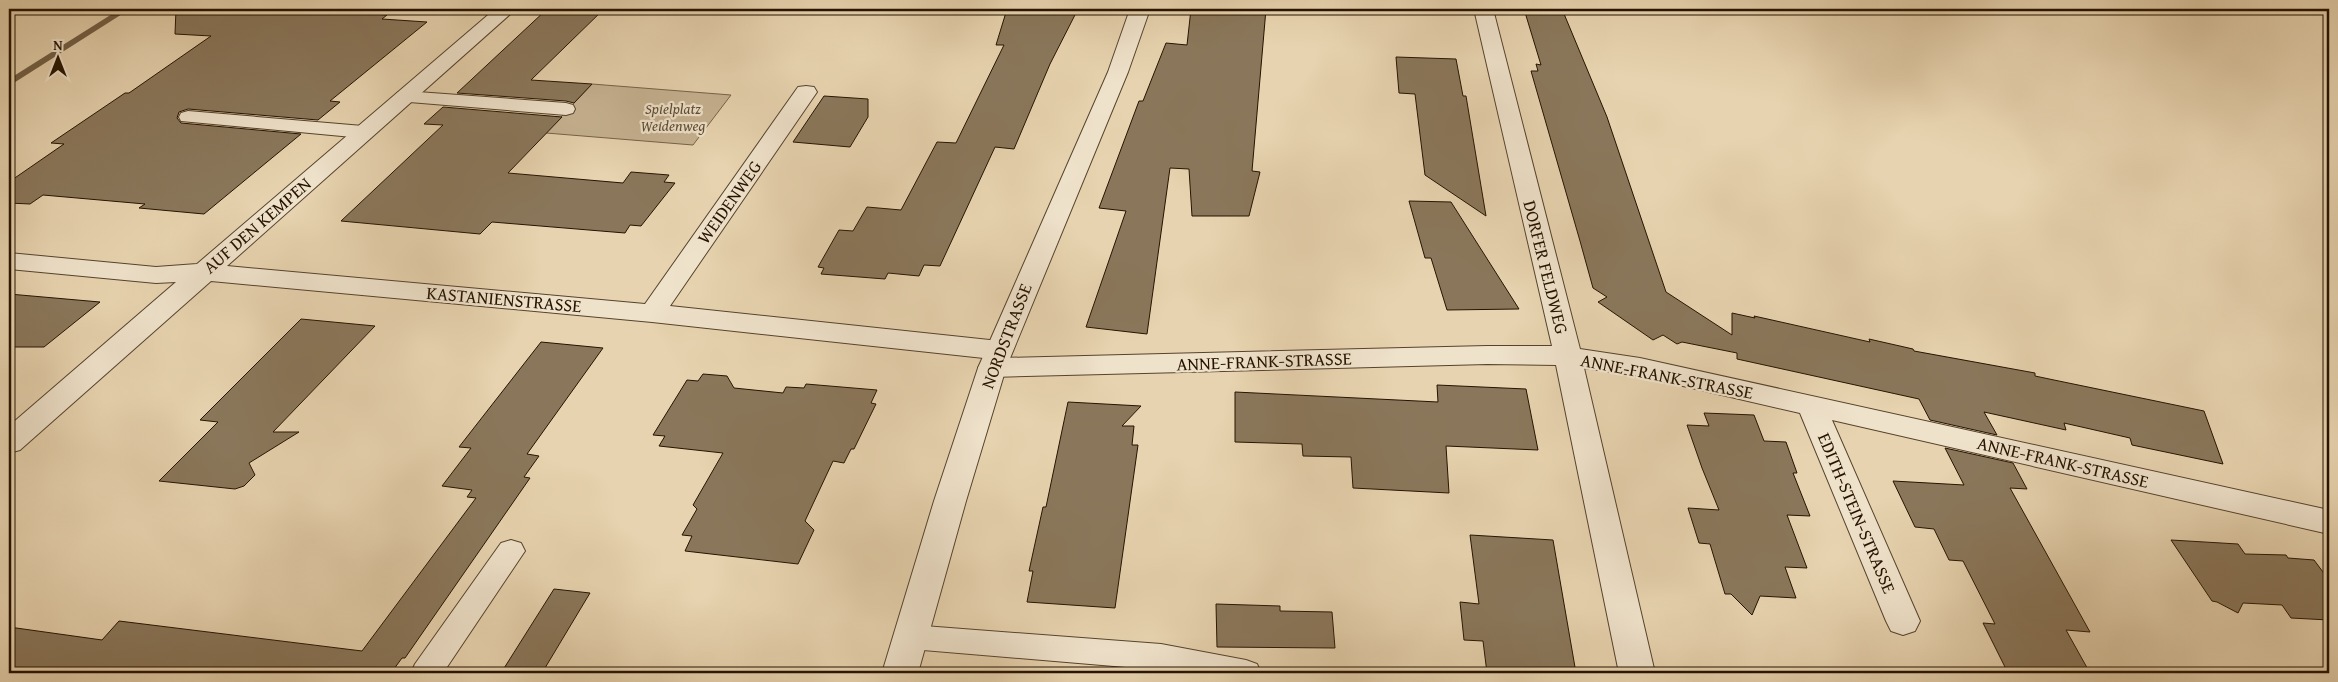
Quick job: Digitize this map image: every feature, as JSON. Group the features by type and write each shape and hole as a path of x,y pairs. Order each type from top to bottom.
{"street":[{"name":"AUF DEN KEMPEN","path":"9,442 506,9"},
{"name":"NORDSTRASSE","path":"900,673 995,359 1118,72 1140,9"},
{"name":"DORFER FELDWEG","path":"1484,9 1568,357 1637,673"},
{"name":"WEIDENWEG","path":"652,313 806,92"},
{"name":"KASTANIENSTRASSE","path":"9,261 156,275 203,272 652,313 995,359"},
{"name":"ANNE-FRANK-STRASSE","path":"995,359 1487,355 1568,357 1640,367 2329,522"},
{"name":"EDITH-STEIN-STRASSE","path":"1811,405 1903,621"}],"lane":[{"path":"404,97 566,109"},
{"path":"188,117 363,132"},
{"path":"426,673 511,551"},
{"path":"910,637 1161,657 1246,673"}],"green space":[{"name":"Spielplatz Weidenweg","path":"592,84 731,95 693,145 546,133"}],"building":[{"path":"176,9 347,9 342,12 387,15 382,19 427,22 330,101 340,102 318,120 188,109 179,112 177,118 181,123 301,134 204,214 139,208 145,204 43,195 30,204 9,203 9,182 64,144 51,143 125,93 129,93 211,36 175,34"},
{"path":"604,9 531,80 592,84 574,103 457,93 546,10"},
{"path":"1007,9 1078,9 1050,64 1014,149 995,147 940,266 924,265 919,276 888,273 885,279 821,274 824,268 818,267 839,230 853,231 867,207 901,210 937,142 956,143 1004,45 996,45"},
{"path":"1191,9 1266,9 1252,171 1260,172 1249,216 1192,216 1189,169 1170,168 1147,334 1086,327 1126,211 1099,208 1139,101 1143,101 1166,43 1187,45"},
{"path":"1524,9 1562,9 1607,117 1666,292 1732,335 1732,313 1755,318 1754,316 1870,342 1869,339 1913,349 1914,351 2035,373 2035,376 2204,411 2223,464 2132,445 2130,438 2064,423 2066,430 1984,412 1997,435 1930,420 1919,399 1737,359 1737,353 1682,342 1677,344 1663,335 1653,340 1598,302 1607,297 1593,288 1531,71 1538,71 1536,64 1541,65"},
{"path":"1396,57 1456,59 1463,96 1466,96 1486,216 1425,175 1415,94 1399,93"},
{"path":"824,96 868,99 868,117 850,147 793,142"},
{"path":"443,107 562,117 508,173 623,183 631,172 669,175 664,182 675,183 641,226 630,225 625,233 492,222 480,234 341,221 443,125 424,124"},
{"path":"1409,201 1451,202 1519,309 1447,310 1431,258 1425,258"},
{"path":"9,294 100,302 44,347 9,347"},
{"path":"301,319 375,326 273,432 299,432 249,463 255,475 244,486 235,489 159,481 218,422 200,420"},
{"path":"541,342 603,348 527,454 539,456 524,477 530,478 405,658 402,658 391,673 9,673 9,627 102,640 119,621 362,651 476,498 467,497 472,490 442,486 471,448 459,447"},
{"path":"703,374 727,376 734,388 783,393 786,387 804,388 806,384 877,390 871,403 876,404 854,449 851,449 844,463 833,461 805,521 814,530 798,564 685,551 692,536 682,535 697,509 693,505 723,453 659,446 665,436 653,435 687,380 698,381"},
{"path":"1437,385 1526,389 1538,450 1446,446 1449,493 1353,488 1351,457 1303,456 1302,444 1235,442 1235,392 1438,402"},
{"path":"1068,402 1141,406 1122,426 1134,426 1132,445 1138,445 1115,608 1027,602 1033,571 1029,571 1043,507 1046,507"},
{"path":"1704,413 1754,415 1764,441 1786,442 1797,473 1793,473 1810,516 1787,515 1807,568 1785,567 1796,598 1760,596 1752,615 1731,594 1725,594 1710,544 1699,543 1688,508 1719,510 1687,425 1709,426"},
{"path":"1945,448 2013,463 2027,489 2010,488 2090,632 2066,630 2090,673 2008,673 1983,623 1995,624 1963,561 1949,560 1934,529 1915,527 1893,481 1964,485"},
{"path":"1470,535 1553,540 1576,673 1487,673 1483,641 1464,640 1460,602 1479,604"},
{"path":"2171,540 2238,544 2245,554 2286,555 2288,558 2314,560 2329,580 2329,620 2291,618 2282,605 2243,603 2238,613 2212,601"},
{"path":"554,589 590,593 542,673 501,673"},
{"path":"1216,604 1280,606 1280,611 1332,612 1335,648 1217,647"}],"waterway":[{"path":"9,83 126,9"}]}
